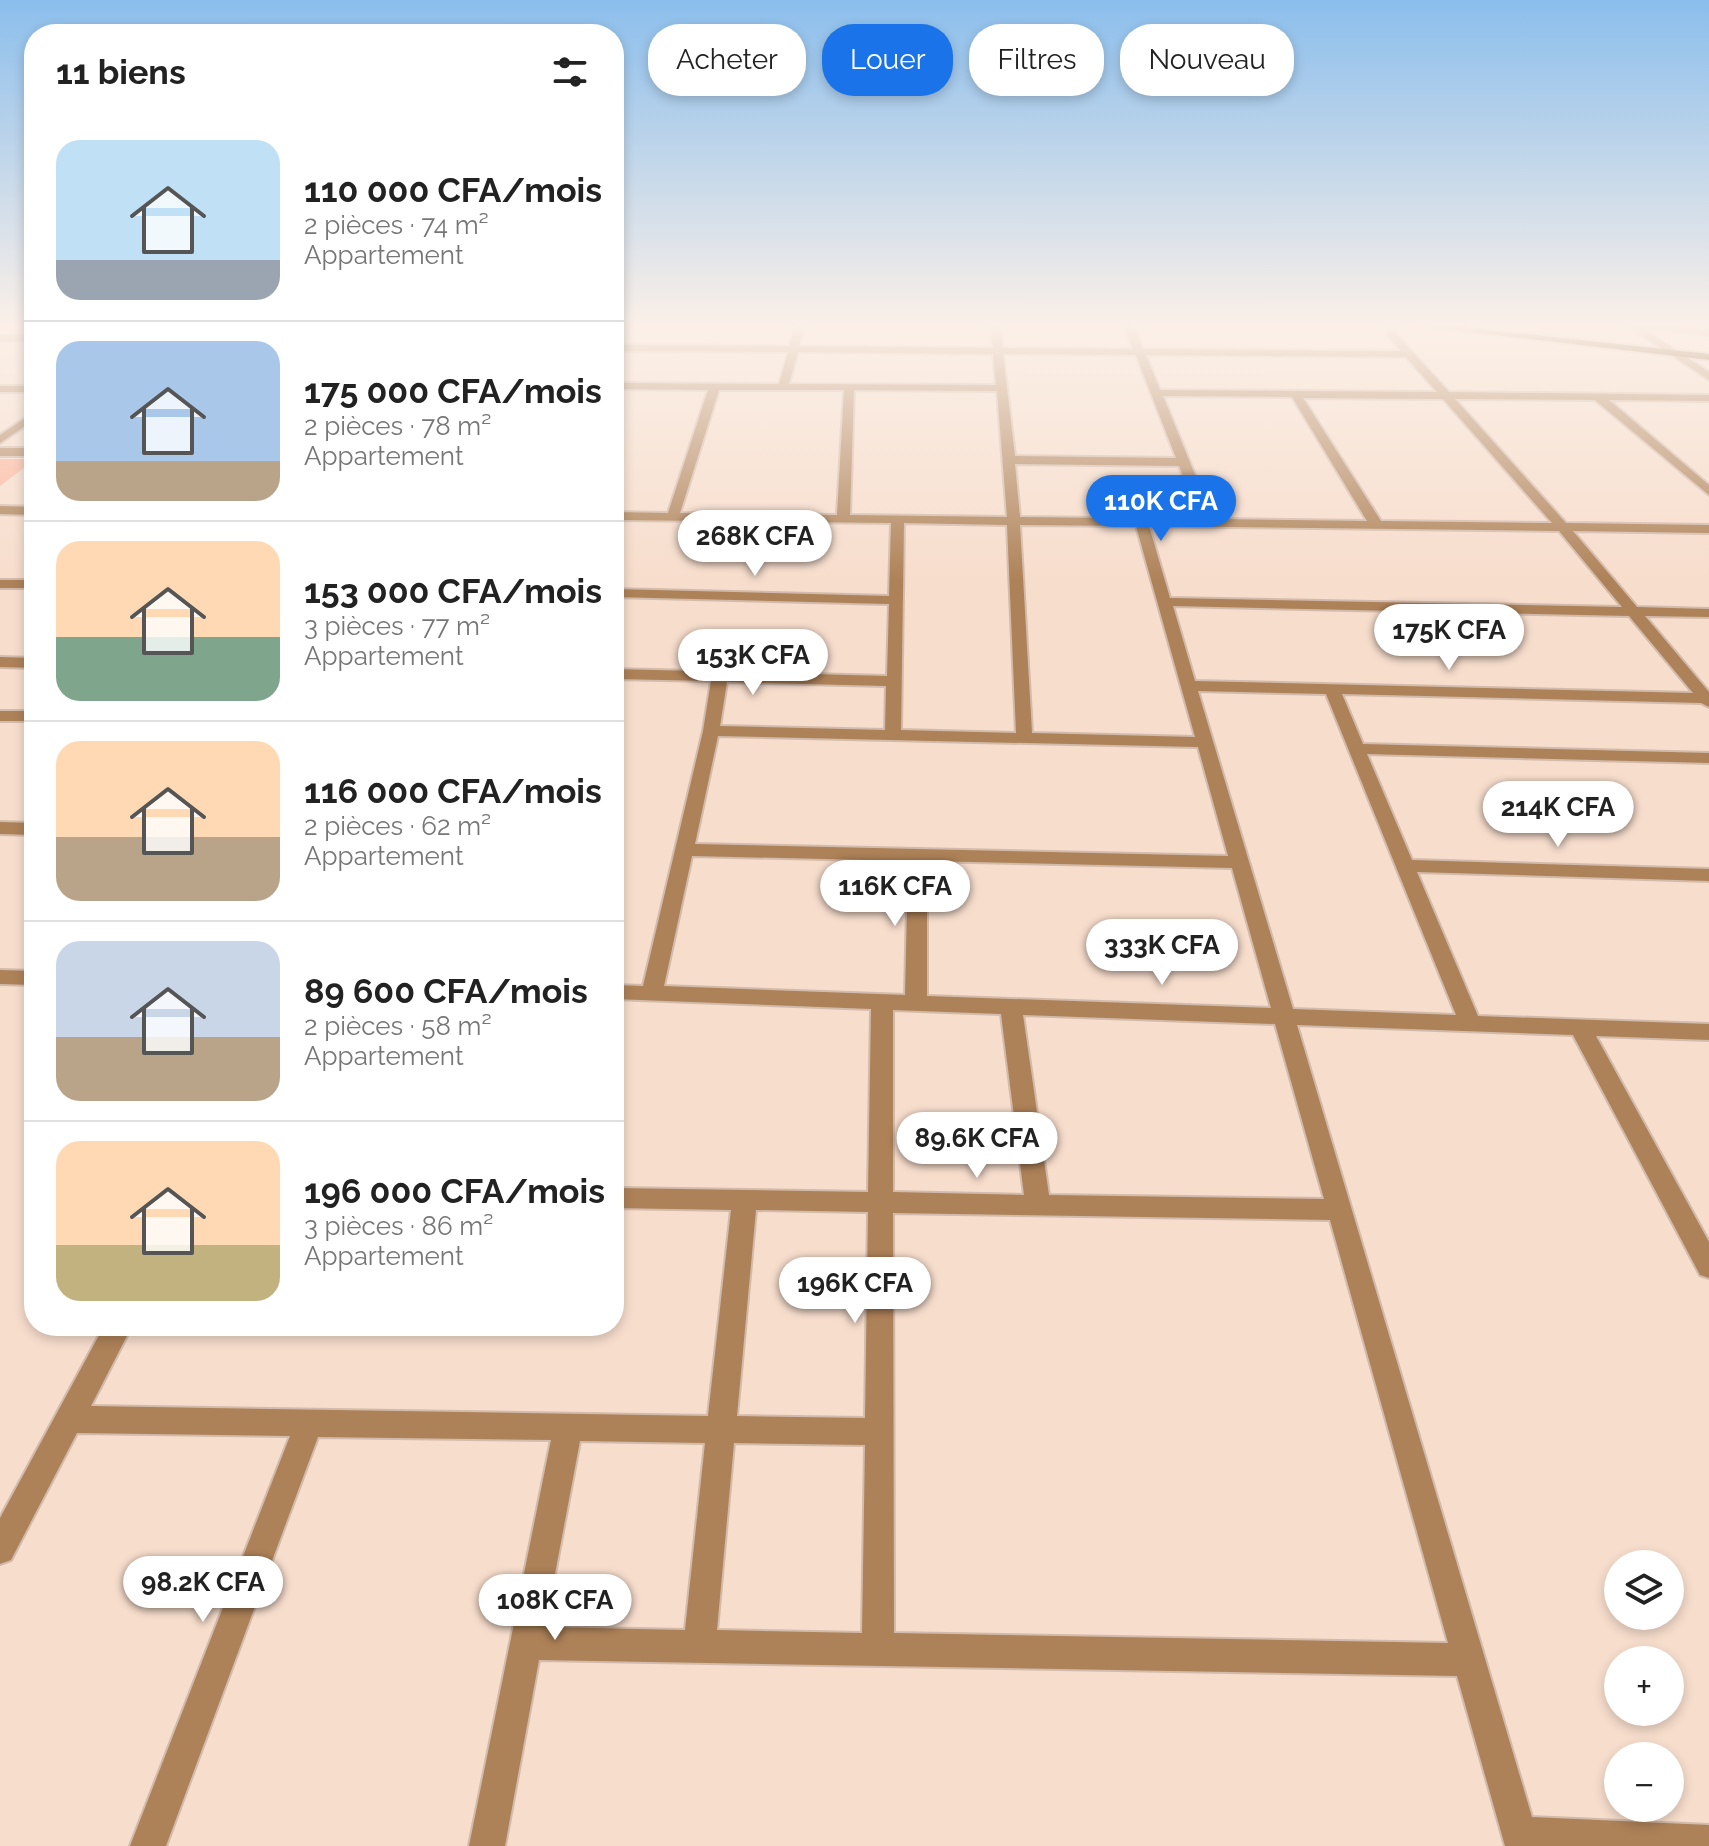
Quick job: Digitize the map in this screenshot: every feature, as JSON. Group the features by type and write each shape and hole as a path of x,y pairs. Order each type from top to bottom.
{"street":[{"path":"673,516 708,409"},
{"path":"843,519 848,409"},
{"path":"1003,409 1014,523 1024,736"},
{"path":"1164,409 1209,525"},
{"path":"1305,409 1377,526"},
{"path":"1458,409 1708,699"},
{"path":"1612,409 1709,491"},
{"path":"0,440 24,422"},
{"path":"0,452 24,452"},
{"path":"1009,460 1186,462"},
{"path":"0,510 24,511"},
{"path":"624,516 1709,529"},
{"path":"893,734 898,520"},
{"path":"1142,524 1521,1840 1709,1843"},
{"path":"0,584 24,584"},
{"path":"624,593 895,600"},
{"path":"1165,602 1709,613"},
{"path":"0,662 24,662"},
{"path":"0,680 24,663"},
{"path":"624,674 894,681"},
{"path":"652,993 686,850 720,676"},
{"path":"1189,686 1708,699"},
{"path":"1332,690 1470,1023"},
{"path":"0,716 24,716"},
{"path":"711,731 1205,742"},
{"path":"1355,749 1709,758"},
{"path":"0,828 24,829"},
{"path":"686,850 1240,862"},
{"path":"916,1002 918,854"},
{"path":"1405,866 1709,875"},
{"path":"0,977 24,978"},
{"path":"624,992 1709,1032"},
{"path":"878,1649 882,1001"},
{"path":"1011,1005 1038,1205"},
{"path":"1580,1027 1709,1267"},
{"path":"624,1198 1339,1210"},
{"path":"699,1646 745,1200"},
{"path":"0,1549 113,1336"},
{"path":"69,1419 880,1432"},
{"path":"148,1846 309,1423"},
{"path":"487,1846 568,1427"},
{"path":"526,1643 1469,1660"}],"building":[{"path":"0,459 24,459 24,468 0,486"}]}
